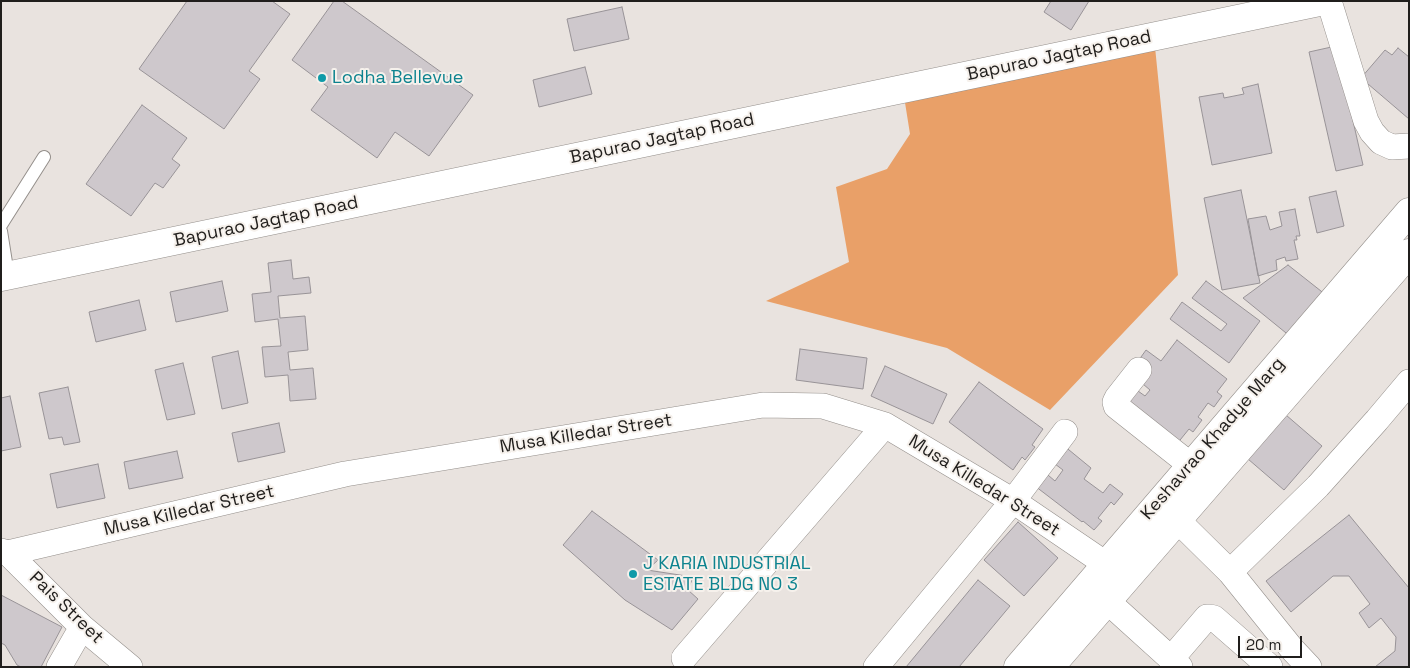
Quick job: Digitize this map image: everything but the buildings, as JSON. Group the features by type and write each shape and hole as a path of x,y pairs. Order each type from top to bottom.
{"street":[{"name":"Bapurao Jagtap Road","path":"4,276 1324,1"},
{"path":"1329,1 1366,121 1372,132 1381,142 1392,147 1409,146"},
{"name":"Keshavrao Khadye Marg","path":"1201,474 1409,212"},
{"name":"Keshavrao Khadye Marg","path":"1018,667 1116,571 1201,474 1409,253"},
{"path":"1139,370 1117,398 1116,406 1201,474"},
{"path":"1230,572 1318,486 1409,382"},
{"name":"Musa Killedar Street","path":"5,552 345,474 762,405 823,406 885,425 1013,501 1116,571"},
{"path":"684,658 885,425"},
{"path":"876,667 1013,501 1065,432"},
{"path":"1168,511 1230,572 1292,649 1309,667"},
{"name":"Pais Street","path":"5,552 82,626 130,667"},
{"name":"Keshavrao Khadye Marg","path":"1050,667 1107,601 1116,571"},
{"path":"1107,601 1176,663 1207,618 1210,617 1214,618 1270,667"},
{"path":"60,667 82,626"}],"lane":[{"path":"1,225 44,157"},
{"path":"1,232 4,276"}],"shaded area":[{"path":"1154,37 1178,275 1050,410 947,348 766,301 849,262 836,187 887,169 910,134 903,90"}],"place":[{"name":"Lodha Bellevue","path":"322,78"},
{"name":"J KARIA INDUSTRIAL ESTATE BLDG NO 3","path":"633,574"}]}
